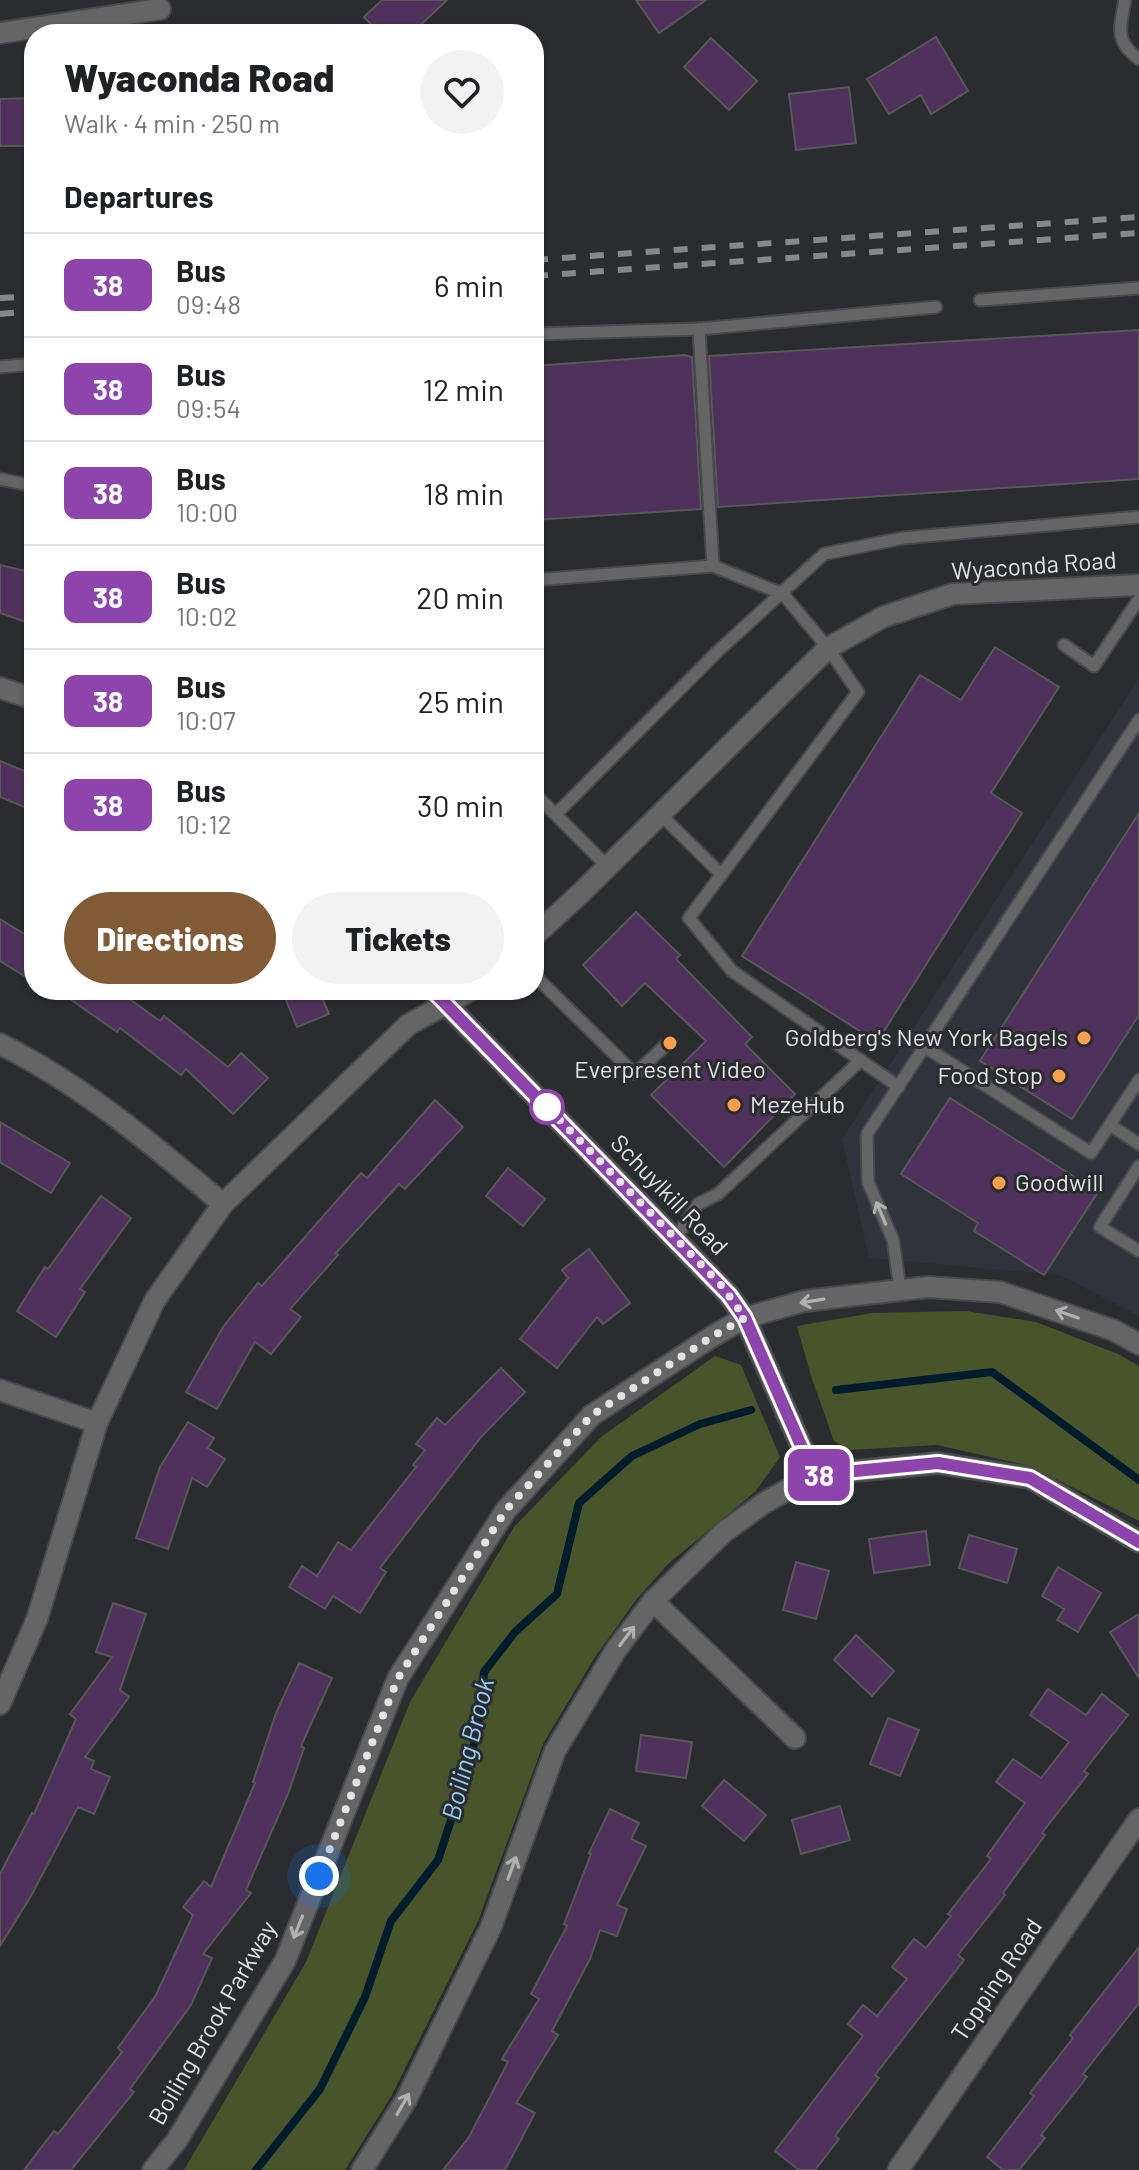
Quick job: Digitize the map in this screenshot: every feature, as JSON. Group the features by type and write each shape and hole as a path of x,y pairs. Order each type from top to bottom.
{"street":[{"path":"60,24 160,9"},
{"path":"0,33 24,29"},
{"name":"Wyaconda Road","path":"544,927 828,648 883,617 953,594 1139,585"},
{"path":"0,688 24,696"},
{"name":"Schuylkill Road","path":"443,1000 722,1286 745,1318 814,1475"},
{"path":"0,1704 37,1619 97,1423 155,1300 223,1204 408,1025 456,1000"},
{"path":"0,1044 25,1056 135,1129 223,1204"},
{"name":"Boiling Brook Parkway","path":"153,2170 177,2140 285,1961 398,1678 506,1510 592,1415 745,1318 804,1301 900,1288 1000,1292 1113,1330 1139,1344"},
{"path":"0,1390 97,1423"},
{"path":"362,2170 406,2100 491,1927 555,1751 616,1650 653,1601 724,1532 764,1503 814,1475 938,1463 1030,1478 1139,1542"},
{"path":"653,1601 795,1738"},
{"name":"Topping Road","path":"898,2170 1139,1819"}],"lane":[{"path":"1125,0 1119,32 1127,51 1139,59"},
{"path":"980,300 1139,288"},
{"path":"544,334 699,329 936,307"},
{"path":"699,329 713,566"},
{"path":"0,367 24,365"},
{"path":"0,479 24,484"},
{"path":"556,814 717,652 824,554 903,538 1139,517"},
{"path":"544,579 713,566 783,594 828,648 858,692 689,918 732,971 899,1087"},
{"path":"1064,645 1094,666 1139,599"},
{"path":"900,1288 893,1240 868,1182 867,1134 1139,720"},
{"path":"544,803 608,867"},
{"path":"660,814 721,874"},
{"path":"544,985 635,1074 670,1041"},
{"path":"925,1047 1091,1153 1139,1080"},
{"path":"675,1239 698,1204 718,1194 861,1060"},
{"path":"1110,1125 1139,1144"},
{"path":"1139,1166 1100,1227 1139,1251"}],"shaded area":[{"path":"1139,678 1139,1316 1060,1275 869,1258 842,1139"}],"green space":[{"path":"966,1311 1036,1322 1118,1354 1139,1366 1139,1521 1030,1466 937,1445 849,1450 834,1441 797,1326 872,1313"},
{"path":"715,1356 741,1365 780,1457 755,1492 668,1564 636,1600 595,1657 544,1742 478,1921 392,2095 345,2170 184,2170 306,1962 410,1702 514,1527 601,1437"}],"building":[{"path":"382,0 447,0 422,24 371,24 364,17"},
{"path":"636,0 706,0 659,33"},
{"path":"936,37 968,91 931,114 921,95 889,114 867,79"},
{"path":"711,38 757,81 729,110 684,67"},
{"path":"849,87 856,143 796,150 789,94"},
{"path":"24,98 24,146 0,146 0,99"},
{"path":"1139,330 1139,479 718,507 709,356"},
{"path":"692,357 701,509 544,519 544,365"},
{"path":"0,565 24,571 24,621 0,613"},
{"path":"995,647 1059,687 991,793 1022,813 877,1042 742,956 920,675 961,700"},
{"path":"0,761 24,771 24,807 0,797"},
{"path":"1139,813 1139,1015 1072,1119 980,1061"},
{"path":"636,912 680,955 676,959 752,1037 745,1044 795,1094 724,1167 651,1095 706,1041 645,983 622,1006 583,965"},
{"path":"0,919 24,934 24,976 0,961"},
{"path":"71,1000 131,1000 160,1021 164,1016 228,1067 241,1053 268,1078 233,1114 186,1069 181,1075 120,1028 117,1032"},
{"path":"286,1000 323,1000 329,1014 297,1027"},
{"name":"Goodwill","path":"950,1098 1098,1192 1044,1275 974,1231 978,1223 901,1174"},
{"path":"435,1100 463,1127 405,1189 399,1184 336,1253 338,1255 290,1309 301,1317 271,1354 255,1342 217,1409 186,1392 223,1327 258,1283 262,1286 361,1173 367,1178"},
{"path":"0,1122 70,1163 51,1193 0,1162"},
{"path":"508,1168 545,1199 523,1226 486,1196"},
{"path":"101,1196 131,1218 80,1289 85,1292 56,1337 17,1311 45,1267 48,1269"},
{"path":"589,1249 630,1303 603,1324 597,1317 557,1368 520,1339 568,1278 562,1270"},
{"path":"501,1368 525,1392 481,1437 380,1568 386,1572 360,1613 333,1596 325,1609 289,1587 302,1566 317,1576 338,1542 351,1550 416,1467 413,1465 425,1450 416,1444 437,1418 445,1425"},
{"path":"188,1422 214,1438 208,1448 225,1459 207,1487 192,1478 168,1549 136,1538 160,1467"},
{"path":"926,1531 930,1565 874,1573 869,1539"},
{"path":"969,1535 1017,1549 1007,1583 959,1568"},
{"path":"796,1562 829,1571 816,1619 783,1610"},
{"path":"1058,1567 1101,1593 1078,1632 1057,1620 1064,1609 1042,1596"},
{"path":"113,1603 146,1614 120,1690 129,1697 85,1757 94,1761 91,1769 110,1777 94,1814 78,1807 31,1896 0,1946 0,1874 34,1814 76,1719 70,1714 112,1657 96,1652"},
{"path":"1139,1614 1139,1678 1110,1632"},
{"path":"856,1635 894,1671 872,1696 834,1660"},
{"path":"299,1663 332,1678 301,1746 304,1748 288,1794 246,1890 251,1893 203,1954 212,1958 191,2005 130,2089 134,2092 71,2170 24,2170 54,2131 58,2134 122,2052 118,2048 156,1995 193,1915 183,1907 204,1881 211,1887 255,1783 276,1713"},
{"path":"1048,1689 1086,1715 1102,1694 1128,1715 1084,1771 1088,1774 1042,1833 1045,1835 1003,1893 1005,1895 958,1955 964,1960 875,2075 879,2078 835,2136 839,2139 815,2170 799,2170 775,2151 863,2036 848,2024 863,2005 877,2016 907,1979 892,1967 914,1939 926,1948 991,1859 987,1856 1025,1803 996,1782 1013,1759 1041,1778 1069,1742 1030,1715"},
{"path":"888,1718 919,1730 900,1776 870,1764"},
{"path":"641,1735 692,1742 686,1778 636,1771"},
{"path":"724,1780 766,1815 744,1841 702,1806"},
{"path":"840,1806 850,1840 801,1854 792,1820"},
{"path":"610,1809 639,1823 631,1839 646,1846 617,1905 627,1909 617,1936 600,1930 590,1959 552,2031 558,2035 516,2103 535,2113 505,2170 443,2170 469,2137 508,2062 502,2059 539,1999 531,1994 567,1926 564,1924 589,1853"},
{"path":"1139,1947 1139,2003 1083,2074 1087,2077 1041,2135 1045,2138 1019,2170 1003,2170 987,2157 1034,2096 1030,2093 1073,2038 1070,2035"}],"waterway":[{"name":"Boiling Brook","path":"836,1390 992,1372 1139,1480"},
{"name":"Boiling Brook","path":"256,2170 320,2089 365,1997 391,1921 438,1860 470,1762 480,1714 484,1672 515,1632 557,1594 579,1503 632,1456 700,1424 751,1410"}],"railway":[{"path":"544,259 1139,217"},
{"path":"544,275 1139,233"},
{"path":"0,298 24,297"},
{"path":"0,314 24,312"}],"bus line":[{"name":"38","path":"442,1000 729,1295 745,1318 814,1475 938,1463 1030,1478 1139,1542"}],"place":[{"name":"Goldberg's New York Bagels","path":"1084,1038"},
{"name":"Everpresent Video","path":"670,1043"},
{"name":"Food Stop","path":"1059,1076"},
{"name":"MezeHub","path":"734,1105"},
{"name":"Goodwill","path":"999,1183"}],"route":[{"path":"319,1876 398,1678 506,1510 592,1415 745,1318 722,1286 547,1107"}]}
